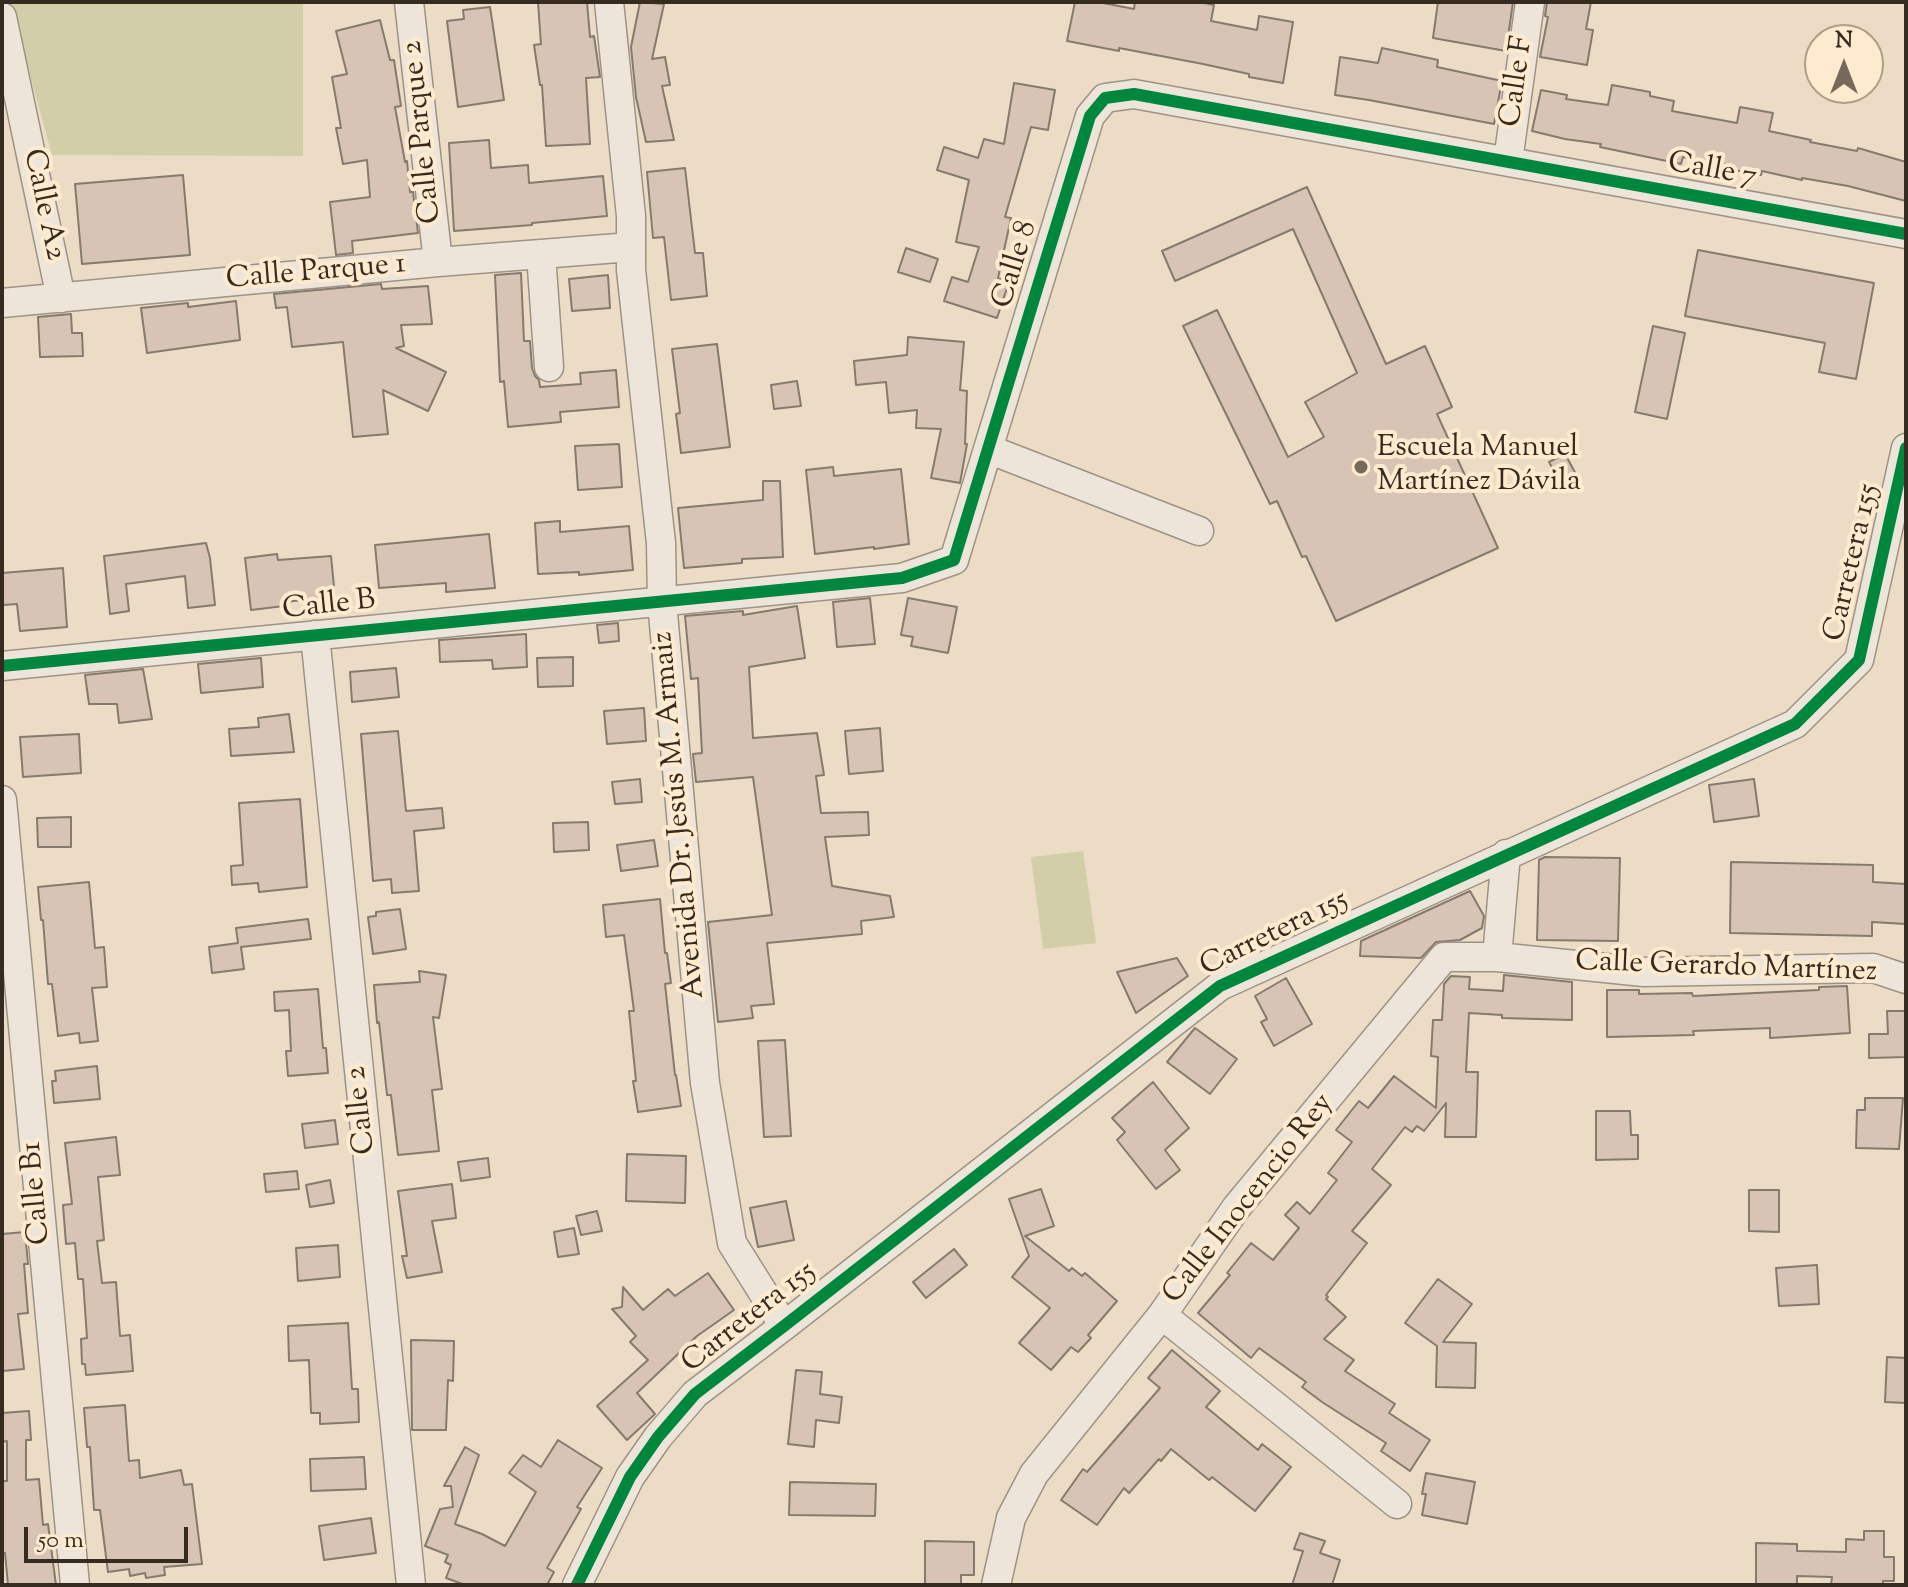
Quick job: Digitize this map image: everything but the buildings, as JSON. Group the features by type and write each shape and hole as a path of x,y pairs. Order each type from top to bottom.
{"street":[{"name":"Calle Parque 2","path":"409,2 438,262"},
{"name":"Avenida Dr. Jesús M. Armaiz","path":"609,2 631,216 631,270 661,543 662,602 705,1083 732,1243 784,1326"},
{"name":"Calle F","path":"1508,161 1530,2"},
{"name":"Calle A2","path":"2,17 61,298"},
{"name":"Calle 8","path":"662,602 902,578 954,560 1090,116 1105,98 1134,94 1508,161"},
{"name":"Calle 7","path":"1508,161 1906,234"},
{"name":"Calle Parque 1","path":"2,303 631,247"},
{"path":"541,254 549,367"},
{"name":"Carretera 155","path":"577,1585 630,1477 658,1437 695,1394 1220,986 1795,724 1859,660 1906,448"},
{"path":"988,449 1199,531"},
{"name":"Calle B","path":"2,666 662,602"},
{"name":"Calle 2","path":"315,635 411,1585"},
{"name":"Calle B1","path":"2,800 75,1585"},
{"path":"1497,957 1506,854"},
{"name":"Calle Inocencio Rey","path":"996,1585 1011,1518 1034,1474 1162,1315 1236,1208 1444,957 1497,957"},
{"name":"Calle Gerardo Martínez","path":"1497,957 1644,972 1873,968 1906,979"},
{"path":"1162,1315 1397,1504"}],"shaded area":[{"path":"10,2 303,2 303,156 52,155"},
{"path":"1083,851 1096,943 1043,949 1031,857"}],"cycle path":[{"path":"2,666 902,578 954,560 1090,116 1105,98 1134,94 1906,234"},
{"path":"577,1585 630,1477 658,1437 695,1394 1220,986 1795,724 1859,660 1906,448"}],"place":[{"name":"Escuela Manuel Martínez Dávila","path":"1361,467"}]}
